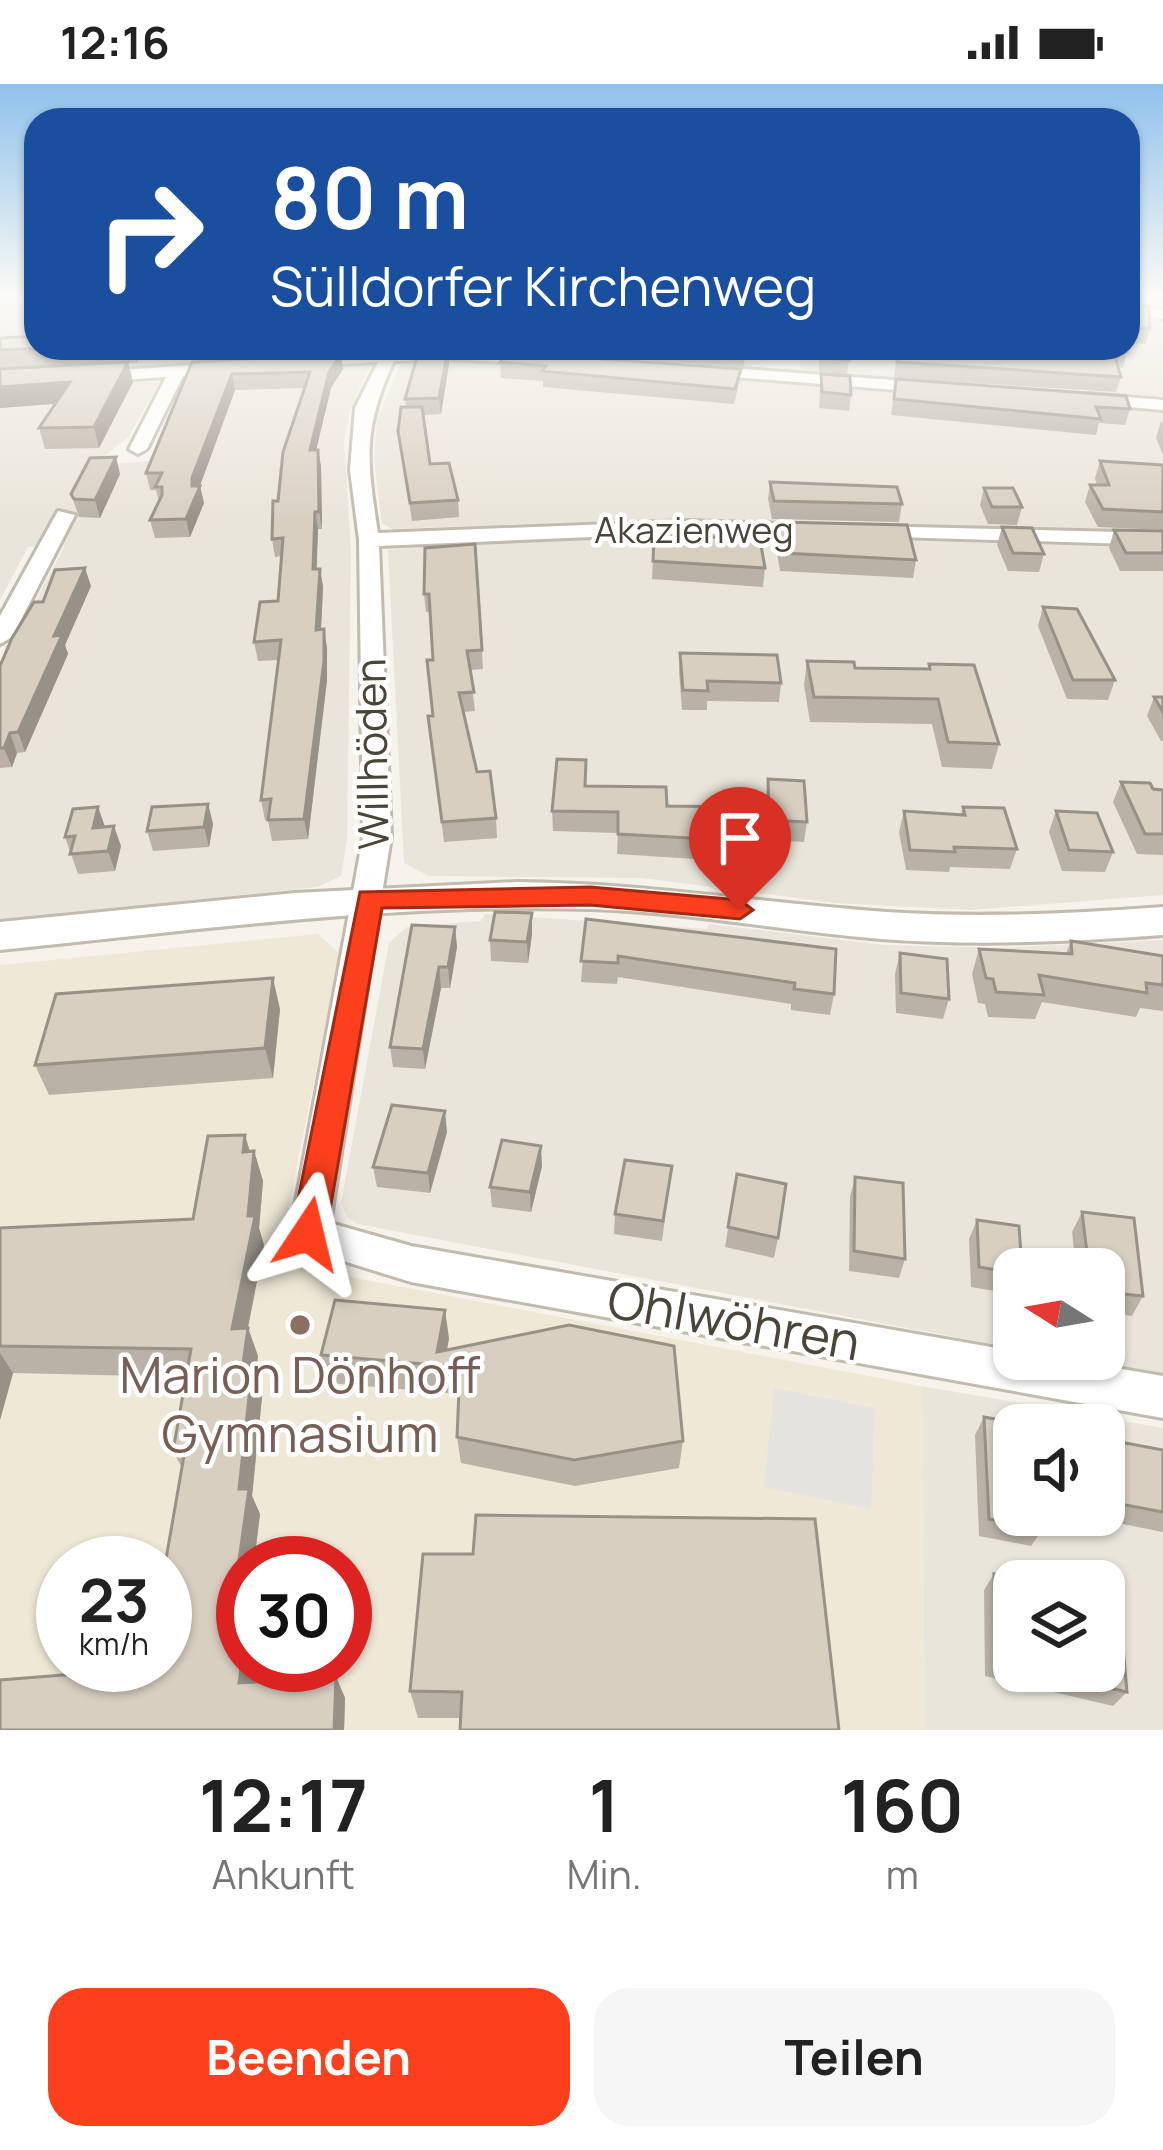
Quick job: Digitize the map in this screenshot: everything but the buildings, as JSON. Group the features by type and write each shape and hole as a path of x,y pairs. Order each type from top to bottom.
{"street":[{"path":"67,378 203,370"},
{"name":"Willhöden","path":"308,1234 377,837 369,540 359,470 364,408 381,370"},
{"path":"688,370 784,370 957,390"},
{"path":"138,449 177,372"},
{"path":"1072,398 1163,405"},
{"path":"0,638 64,515"},
{"name":"Akazienweg","path":"369,540 665,528 829,531"},
{"name":"Akazienweg","path":"852,532 1163,539"},
{"path":"0,935 370,898 613,897 949,928 1163,921"},
{"name":"Ohlwöhren","path":"308,1234 411,1264 1163,1397"}],"shaded area":[{"path":"0,370 131,370 0,376"},
{"path":"274,370 368,370 350,410 344,441 351,551 347,839 341,876 318,887 0,920 0,669 65,545 28,547 0,600 0,385 160,382 128,437 93,466 149,461 186,379"},
{"path":"398,370 622,370 1163,410 1163,532 624,520 392,529 382,523 374,460 377,419"},
{"path":"802,370 1163,370 1163,400 810,375"},
{"path":"696,535 1163,548 1163,895 970,910 835,903 642,878 429,876 404,863 388,550 526,538"},
{"path":"485,914 707,929 709,924 885,945 996,948 1163,940 1163,1375 1125,1368 1125,1248 993,1248 993,1344 357,1224 347,1217 341,1203 389,943 407,927 481,921"},
{"name":"Marion Dönhoff Gymnasium","path":"318,934 340,954 277,1263 921,1386 925,1730 0,1730 0,965"},
{"path":"921,1386 1025,1404 993,1404 993,1536 1125,1536 1125,1421 1163,1428 1163,1730 925,1730"},
{"path":"774,1388 875,1408 871,1509 764,1487"}],"place":[{"name":"Marion Dönhoff Gymnasium","path":"300,1325"}],"route":[{"path":"308,1234 370,898 590,896 740,910"}]}
